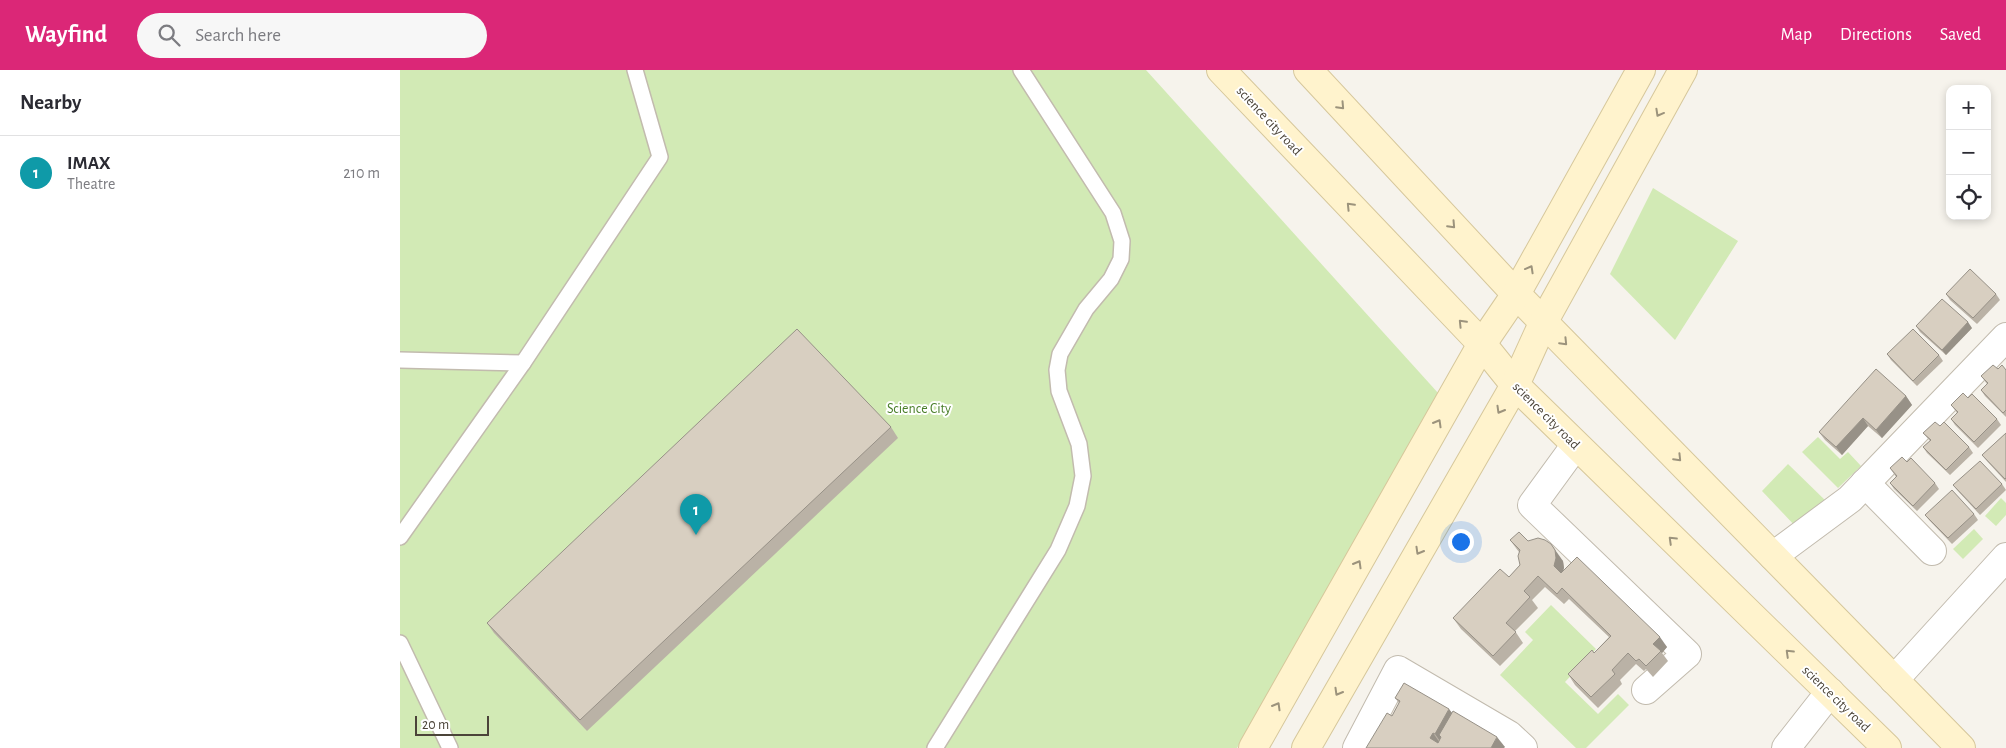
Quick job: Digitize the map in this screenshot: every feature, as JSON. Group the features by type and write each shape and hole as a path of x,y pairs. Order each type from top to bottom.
{"main road":[{"name":"science city road","path":"1221,70 1482,344 1514,385 1887,748"},
{"path":"1308,70 1516,294 1961,748"},
{"path":"1253,748 1482,344 1516,294 1641,70"},
{"path":"1306,748 1514,385 1544,321 1683,70"}],"street":[{"path":"1773,556 1840,507 2006,337"},
{"path":"1575,446 1532,505 1687,654 1646,690"},
{"path":"1865,483 1932,551"},
{"path":"1894,680 2006,557"},
{"path":"1357,748 1398,670 1509,735 1522,748"},
{"path":"1786,748 1830,692"}],"lane":[{"path":"400,537 523,364 660,157 635,70"},
{"path":"935,748 1058,550 1077,506 1083,476 1079,444 1059,391 1057,370 1060,354 1073,331 1086,309 1111,279 1121,259 1122,241 1113,213 1022,70"},
{"path":"400,360 523,364"},
{"path":"400,643 450,748"}],"green space":[{"name":"Science City","path":"400,70 1146,70 1439,394 1237,748 400,748"},
{"path":"1653,188 1738,241 1675,340 1610,274"},
{"path":"1818,437 1840,459 1848,452 1861,466 1838,488 1802,452"},
{"path":"1788,464 1829,504 1798,529 1762,491"},
{"path":"2001,498 2006,503 2006,515 1996,526 1985,516"},
{"path":"1974,529 1983,539 1963,559 1953,549"},
{"path":"1551,605 1596,649 1565,682 1598,714 1618,694 1629,705 1586,748 1576,748 1500,675 1533,640 1525,632"}],"building":[{"path":"1970,269 1996,294 1973,318 1946,294"},
{"path":"1942,299 1968,322 1942,350 1916,326"},
{"path":"797,329 891,427 580,720 487,623"},
{"path":"1913,329 1939,355 1913,381 1887,354"},
{"path":"1993,365 1998,369 2002,365 2006,370 2006,410 2003,413 1981,390 1988,383 1981,376"},
{"path":"1876,369 1906,396 1876,430 1863,418 1836,447 1819,432"},
{"path":"1963,393 1968,398 1972,394 1997,419 1974,442 1951,419 1958,412 1951,405"},
{"path":"1935,422 1940,426 1944,422 1969,447 1946,470 1923,447 1931,440 1923,433"},
{"path":"2006,433 2006,478 2005,479 1982,455"},
{"path":"1902,457 1907,462 1911,458 1935,483 1913,506 1890,483 1897,476 1890,468"},
{"path":"1980,461 2002,484 1976,509 1953,485"},
{"path":"1952,490 1974,514 1948,538 1925,515"},
{"path":"1519,532 1528,541 1538,538 1551,544 1555,550 1554,566 1561,573 1577,557 1660,637 1653,644 1661,651 1646,666 1639,659 1636,661 1628,653 1612,670 1615,674 1591,697 1568,674 1592,650 1594,653 1611,636 1562,588 1557,594 1538,576 1524,591 1530,597 1506,623 1516,632 1493,656 1453,618 1500,569 1509,577 1520,565 1518,556 1520,550 1510,540"},
{"path":"1404,683 1449,709 1435,734 1433,733 1430,738 1438,743 1441,737 1439,735 1453,711 1497,737 1491,748 1366,748 1387,713 1392,716 1400,701 1395,698"}],"place":[{"name":"IMAX","path":"696,535"}]}
